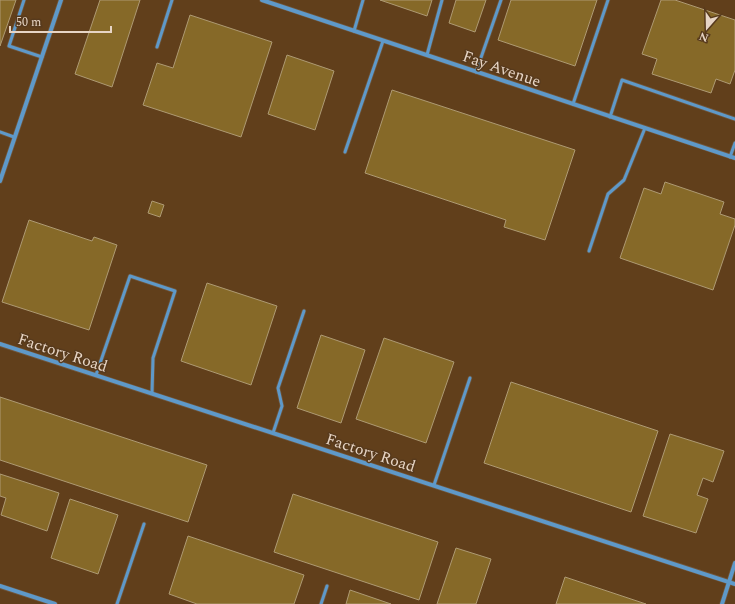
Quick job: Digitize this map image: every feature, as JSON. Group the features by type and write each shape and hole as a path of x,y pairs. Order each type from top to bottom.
{"street":[{"path":"0,181 60,0"},
{"name":"Fay Avenue","path":"262,0 733,157"},
{"name":"Factory Road","path":"0,344 735,584"},
{"path":"722,604 735,563"},
{"path":"0,586 55,604"}],"lane":[{"path":"24,0 9,46 42,57"},
{"path":"156,47 172,0"},
{"path":"354,31 363,0"},
{"path":"427,55 442,0"},
{"path":"476,72 501,0"},
{"path":"572,104 608,0"},
{"path":"345,152 383,41"},
{"path":"610,117 622,80 735,119"},
{"path":"589,251 608,194 624,180 645,128"},
{"path":"0,132 14,137"},
{"path":"733,157 735,143"},
{"path":"96,375 130,276 175,291 154,358 152,393"},
{"path":"273,433 282,406 278,388 304,312"},
{"path":"434,486 470,378"},
{"path":"117,604 144,524"},
{"path":"321,604 327,586"}],"shaded area":[{"path":"0,0 735,0 735,604 0,604"}],"building":[{"path":"0,0 16,0 0,46"},
{"path":"100,0 140,0 112,87 75,74"},
{"path":"380,0 432,0 427,16"},
{"path":"456,0 486,0 475,32 449,23"},
{"path":"511,0 597,0 575,66 498,40"},
{"path":"661,0 675,0 735,20 735,70 730,84 716,79 711,93 652,74 657,59 642,54"},
{"path":"190,15 272,42 241,137 143,105 157,63 173,68"},
{"path":"287,55 334,71 315,130 268,114"},
{"path":"392,90 575,150 545,240 504,227 506,220 365,173"},
{"path":"665,182 724,202 720,214 735,219 735,225 713,290 620,258 644,188 661,194"},
{"path":"152,201 164,205 160,217 148,213"},
{"path":"29,220 92,241 94,237 117,245 89,330 2,302"},
{"path":"207,283 277,306 251,385 181,361"},
{"path":"321,335 365,350 341,423 297,408"},
{"path":"384,338 454,362 426,443 356,419"},
{"path":"511,382 658,431 631,512 484,463"},
{"path":"0,397 207,465 188,522 0,460"},
{"path":"670,434 724,451 713,482 703,478 697,495 708,499 696,533 643,516"},
{"path":"0,474 59,493 47,531 1,515 6,498 0,496"},
{"path":"293,494 438,542 419,600 274,552"},
{"path":"70,499 118,515 98,574 51,558"},
{"path":"188,536 304,575 294,604 197,604 169,594"},
{"path":"456,548 491,559 476,604 437,604"},
{"path":"565,577 646,604 556,604"},
{"path":"350,590 391,604 346,604"}]}
